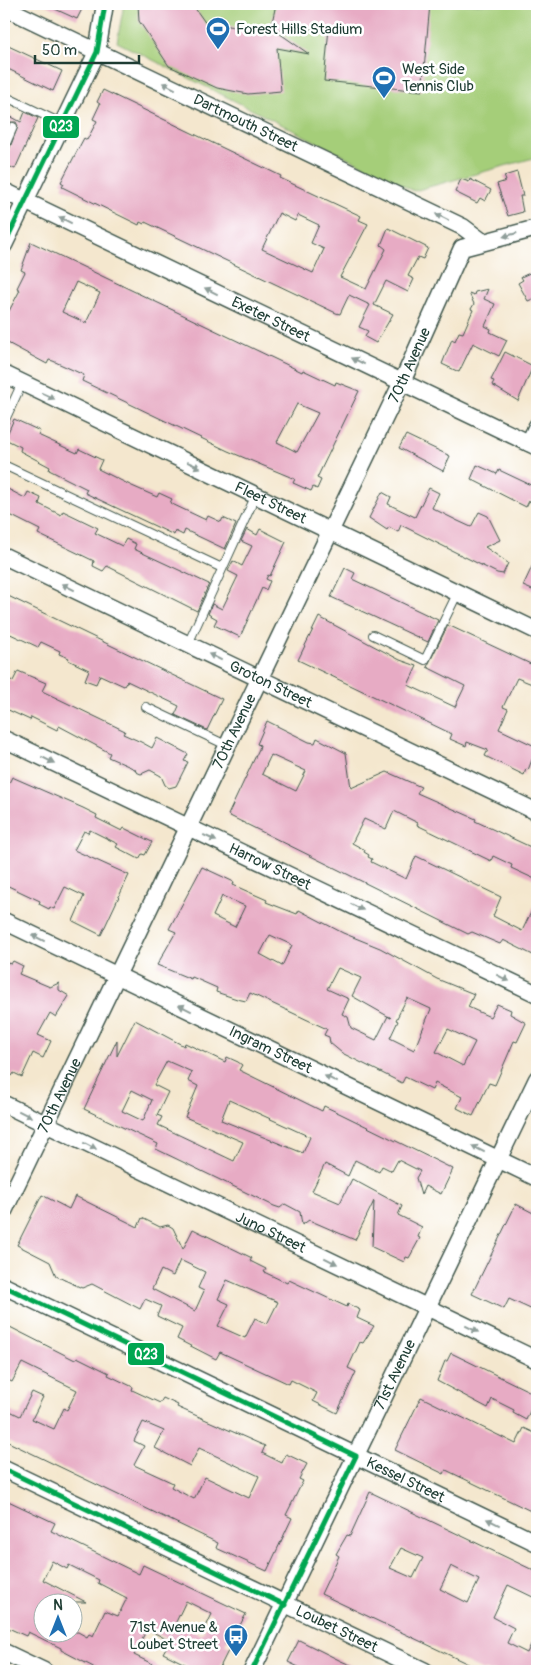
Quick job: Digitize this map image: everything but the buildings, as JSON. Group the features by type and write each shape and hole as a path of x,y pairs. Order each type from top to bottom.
{"street":[{"path":"4,246 97,52 105,4"},
{"name":"Dartmouth Street","path":"4,7 463,227 483,242"},
{"name":"Exeter Street","path":"4,191 533,445"},
{"path":"483,242 537,228"},
{"name":"70th Avenue","path":"4,1211 226,745 402,382 462,248 483,242"},
{"name":"Fleet Street","path":"4,374 537,631"},
{"path":"533,445 537,426"},
{"name":"Groton Street","path":"4,556 537,812"},
{"name":"Harrow Street","path":"4,739 537,994"},
{"name":"Ingram Street","path":"4,921 537,1178"},
{"name":"71st Avenue","path":"252,1671 537,1079"},
{"name":"Juno Street","path":"4,1104 537,1360"},
{"name":"Kessel Street","path":"4,1286 537,1543"},
{"name":"Loubet Street","path":"4,1469 425,1671"},
{"path":"4,1652 44,1671"}],"lane":[{"path":"4,96 62,124"},
{"path":"4,148 13,127"},
{"path":"4,422 22,383"},
{"path":"4,465 222,568"},
{"path":"188,644 256,495"},
{"path":"373,635 425,660 458,592"},
{"path":"146,707 226,745"}],"green space":[{"name":"West Side Tennis Club","path":"124,4 537,4 537,157 414,191 117,42"}],"transit line":[{"name":"Q23","path":"4,245 97,52 105,4"},
{"name":"Q23","path":"4,1286 356,1456 252,1671"},
{"name":"Q23","path":"4,1469 285,1605"}],"place":[{"name":"Forest Hills Stadium","path":"218,50"},
{"name":"West Side Tennis Club","path":"384,99"},
{"name":"71st Avenue & Loubet Street","path":"236,1657"}]}
